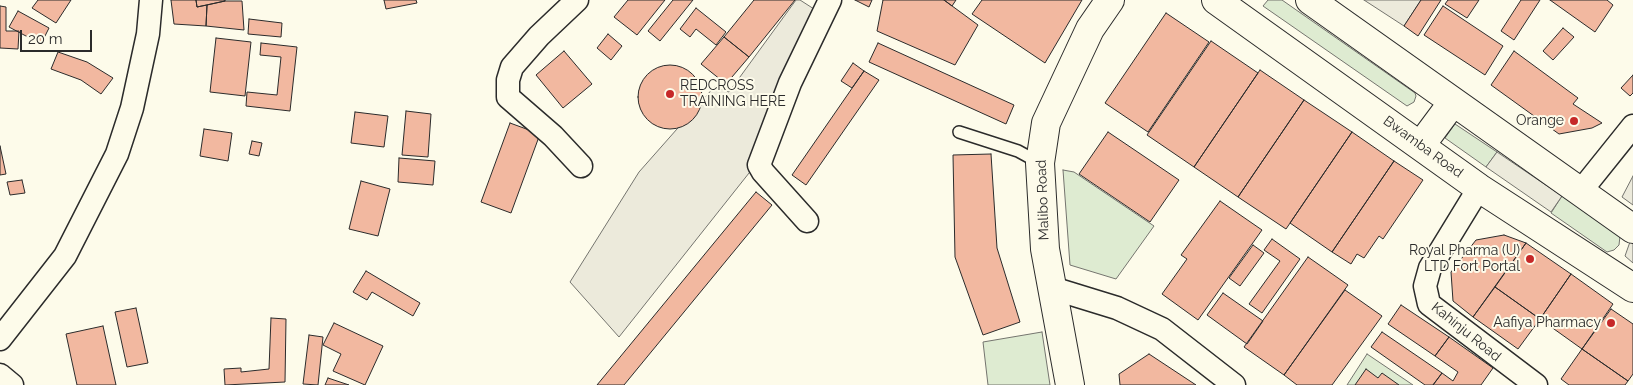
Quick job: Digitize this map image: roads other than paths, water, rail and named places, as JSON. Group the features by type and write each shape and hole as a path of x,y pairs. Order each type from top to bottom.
{"main road":[{"name":"Malibo Road","path":"1070,385 1045,249 1040,163 1046,123 1090,29 1110,0"},
{"name":"Bwamba Road","path":"1216,0 1479,188 1633,288"},
{"path":"1310,0 1633,229"},
{"path":"1420,145 1453,102"}],"street":[{"path":"0,339 65,256 117,154 132,108 148,34 151,0"},
{"path":"807,221 759,166 790,83 830,0"},
{"path":"573,1 512,66 508,80 508,98 553,136 581,166"},
{"path":"1580,192 1633,126"},
{"name":"Kahinju Road","path":"1479,188 1430,268 1424,286 1429,304 1507,377 1536,385"},
{"path":"1052,288 1117,308 1162,329 1234,385"},
{"path":"0,375 12,385"}],"lane":[{"path":"959,132 1018,151 1040,163"}],"place":[{"name":"REDCROSS TRAINING HERE","path":"670,94"},
{"name":"Orange","path":"1574,121"},
{"name":"Royal Pharma (U) LTD Fort Portal","path":"1530,259"},
{"name":"Aafiya Pharmacy","path":"1611,323"}]}
